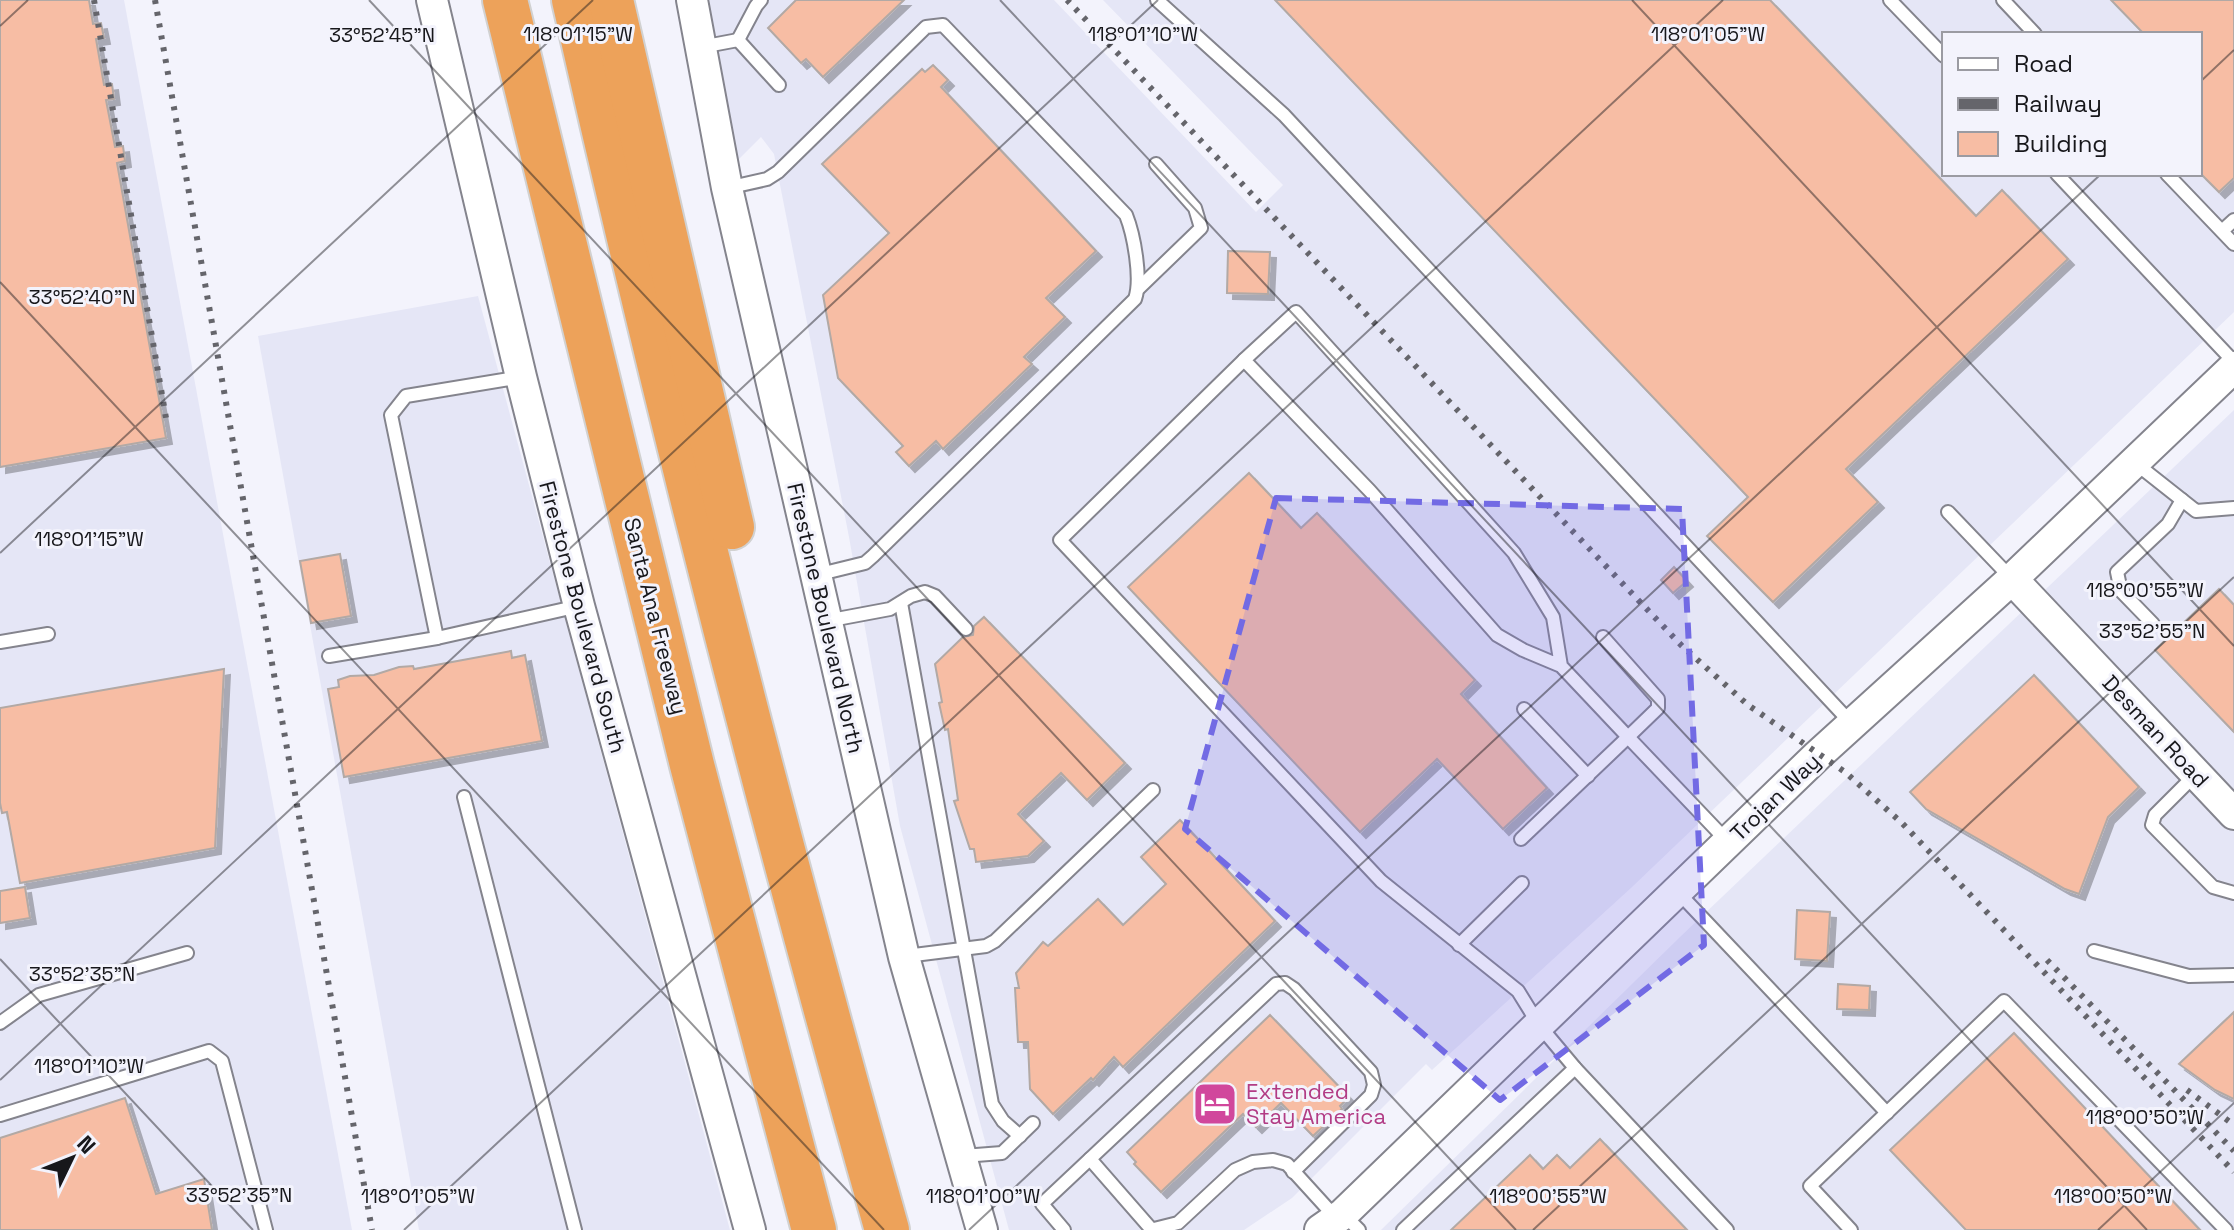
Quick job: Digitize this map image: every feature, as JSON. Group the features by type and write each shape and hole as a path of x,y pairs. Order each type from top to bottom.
{"highway":[{"name":"Santa Ana Freeway","path":"505,0 692,765 814,1230"},
{"path":"574,0 609,155 746,711 887,1230"},
{"path":"611,0 768,688 843,981 914,1230"}],"street":[{"name":"Firestone Boulevard South","path":"432,0 579,606 663,922 750,1230"},
{"name":"Firestone Boulevard North","path":"692,0 727,188 904,957 982,1230"},
{"name":"Trojan Way","path":"1340,1223 1677,891 1852,724 2012,579 2234,364"},
{"name":"Desman Road","path":"2012,579 2234,814"}],"lane":[{"path":"738,40 761,0"},
{"path":"1157,0 1284,115 1852,724"},
{"path":"1890,0 1942,54"},
{"path":"2003,0 2033,32"},
{"path":"727,188 767,179 778,172 926,27 943,25 1126,215 1131,226 1139,288"},
{"path":"701,47 738,40"},
{"path":"738,40 779,85"},
{"path":"816,575 865,563 873,556 1135,299 1139,288 1201,228 1195,208 1156,164"},
{"path":"2059,176 2234,364"},
{"path":"2169,176 2234,244"},
{"path":"2222,231 2234,220"},
{"path":"1561,666 1553,617 1514,553 1296,312 1060,540 1381,881 1518,991 1539,1025 1575,1068 1727,1230"},
{"path":"1244,360 1370,491 1497,635 1561,666 1728,842"},
{"path":"437,638 391,415 406,396 521,377"},
{"path":"2134,462 2196,511 2234,508"},
{"path":"2153,624 2121,591 2117,572 2168,524 2182,500"},
{"path":"1948,512 2012,579"},
{"path":"826,621 890,609 911,596 925,592 935,596 966,629"},
{"path":"901,603 992,1104 1003,1121 1020,1136"},
{"path":"329,656 437,638 579,606"},
{"path":"0,642 48,634"},
{"path":"1521,839 1658,708 1658,699 1603,637"},
{"path":"1524,709 1588,776"},
{"path":"2196,774 2155,815 2152,825 2213,887 2234,893"},
{"path":"904,957 986,946 995,941 1153,790"},
{"path":"464,797 575,1230"},
{"path":"1459,945 1522,883"},
{"path":"1677,891 1887,1113"},
{"path":"2094,951 2189,976 2234,975"},
{"path":"0,1023 39,995 187,953"},
{"path":"1064,1230 1042,1204 1276,984 1285,983 1371,1072 1374,1085 1371,1095 1293,1172"},
{"path":"1851,1230 1810,1186 2004,1001 2226,1230"},
{"path":"0,1115 209,1051 222,1061 266,1230"},
{"path":"1403,1230 1575,1068"},
{"path":"960,1156 1002,1153 1033,1123"},
{"path":"1090,1159 1151,1230 1178,1223 1235,1170 1253,1162 1273,1160 1287,1164 1340,1223"}],"highlighted area":[{"path":"1276,498 1682,509 1704,945 1500,1100 1185,829"}],"shaded area":[{"path":"0,0 124,0 352,1230 0,1230"},
{"path":"709,0 1054,0 1256,212 1283,185 1103,0 2234,0 2234,312 1632,887 1432,1070 1426,1064 1292,1198 1244,1230 1009,1230 900,826 849,537 774,154 761,137 737,161"},
{"path":"478,296 730,1230 419,1230 258,336"},
{"path":"2234,410 2234,1230 1381,1230 1680,937"}],"building":[{"path":"0,0 89,0 93,24 101,23 104,38 96,39 104,85 112,84 114,99 106,100 115,147 123,146 125,161 117,163 166,438 0,467"},
{"path":"796,0 904,0 823,77 806,59 801,63 768,28"},
{"path":"1275,0 1770,0 1976,216 2002,190 2068,259 1846,469 1878,502 1773,602 1707,536 1748,497"},
{"path":"2111,0 2234,0 2234,178 2219,192 2202,175 2202,32 2142,32"},
{"path":"933,65 948,80 941,87 1096,251 1046,298 1065,317 1024,357 1032,364 943,449 936,441 909,466 896,452 903,446 838,378 823,295 889,233 822,164 922,69 925,72"},
{"path":"1228,251 1270,252 1268,294 1227,293"},
{"path":"1249,473 1301,528 1317,513 1475,680 1461,694 1547,788 1503,829 1437,759 1360,832 1128,587"},
{"path":"340,554 351,616 311,623 300,561"},
{"path":"1674,567 1687,581 1673,593 1661,580"},
{"path":"2219,589 2234,605 2234,732 2155,650"},
{"path":"984,617 1125,763 1087,800 1061,773 1018,814 1044,841 1028,856 976,862 974,849 970,849 954,801 958,800 948,729 945,730 939,703 942,702 935,664 963,637 973,635 974,626"},
{"path":"511,651 512,658 525,655 542,741 344,777 328,689 339,687 338,680 374,675 399,667 413,666 414,669"},
{"path":"224,669 215,848 20,883 7,812 2,813 0,803 0,708"},
{"path":"2034,675 2139,787 2108,817 2079,894 2065,889 1926,809 1910,792"},
{"path":"1180,820 1275,921 1123,1067 1114,1057 1093,1080 1091,1078 1053,1114 1030,1089 1028,1042 1018,1042 1015,988 1019,988 1016,973 1043,942 1048,946 1098,899 1123,925 1166,884 1141,857"},
{"path":"25,887 30,918 0,923 0,891"},
{"path":"1797,910 1830,912 1827,961 1795,959"},
{"path":"1838,984 1870,986 1869,1010 1837,1009"},
{"path":"2234,1012 2234,1099 2215,1090 2179,1064"},
{"name":"Extended Stay America","path":"1270,1015 1349,1097 1340,1106 1342,1109 1313,1136 1281,1103 1256,1127 1243,1114 1161,1192 1134,1164 1136,1162 1127,1152"},
{"path":"2014,1033 2200,1230 1966,1230 1890,1150"},
{"path":"125,1098 156,1194 204,1179 212,1230 0,1230 0,1138"},
{"path":"1600,1139 1687,1230 1451,1230 1530,1155 1543,1169 1557,1155 1570,1168"}],"railway":[{"path":"94,0 166,418"},
{"path":"155,0 372,1230"},
{"path":"1067,0 1682,646 1748,705 1845,772 1902,823 2234,1172"},
{"path":"2047,960 2234,1151"},
{"path":"2187,1090 2234,1125"}],"place":[{"name":"Extended Stay America","path":"1215,1104"}]}
